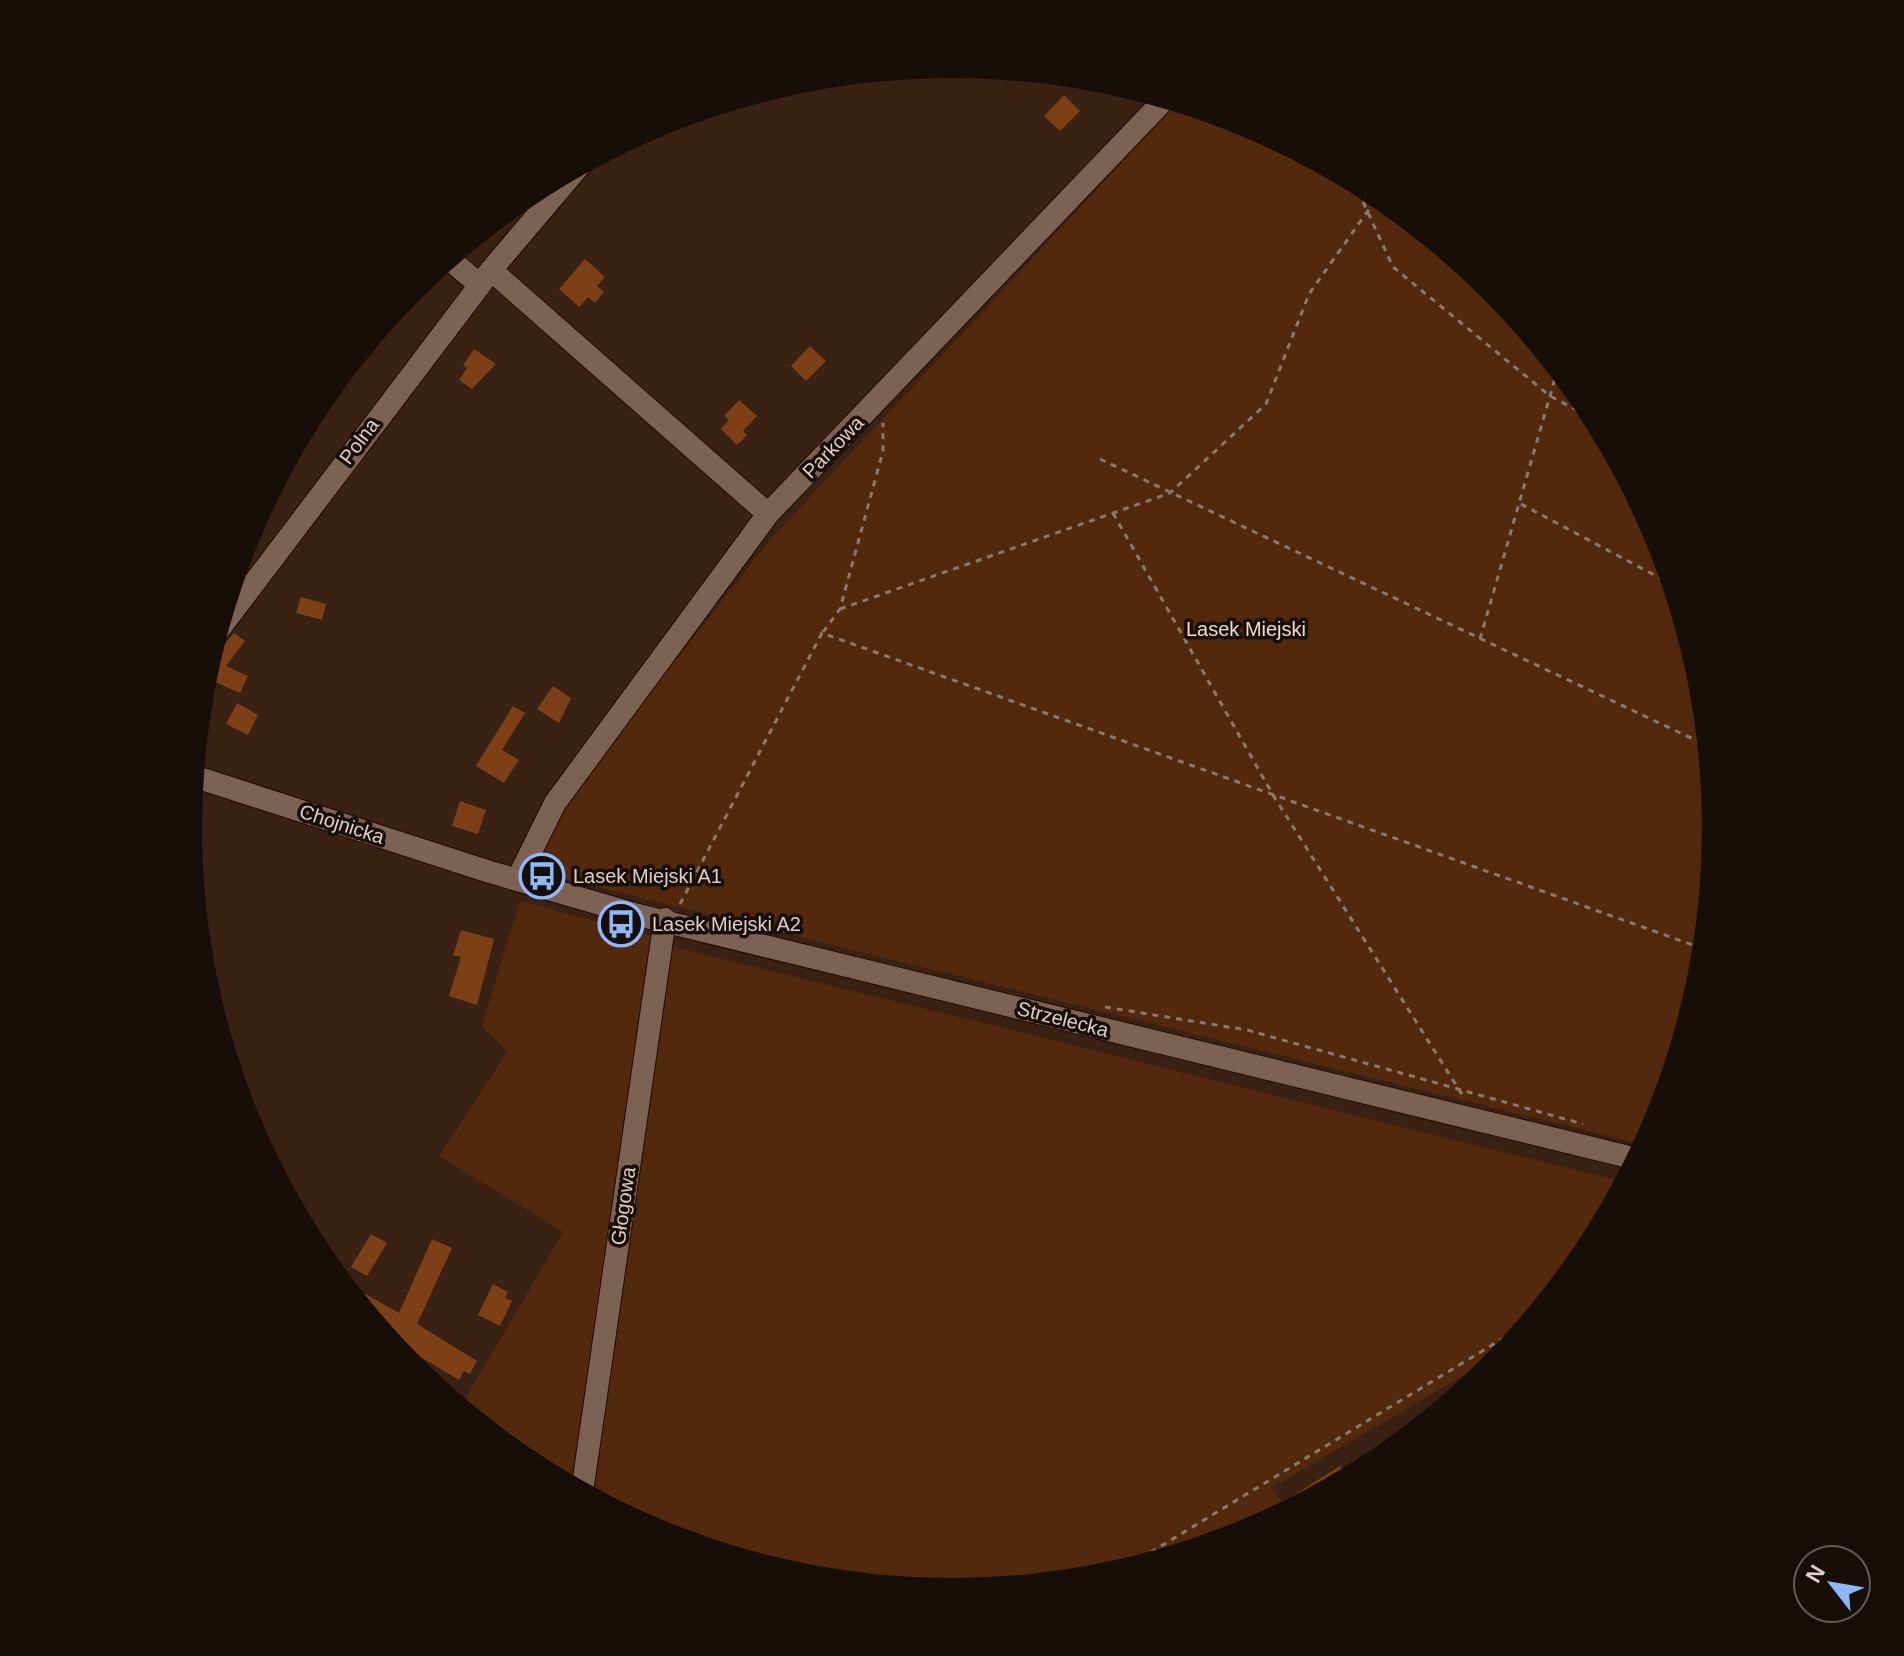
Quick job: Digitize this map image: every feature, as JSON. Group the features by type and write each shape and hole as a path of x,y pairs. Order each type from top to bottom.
{"street":[{"name":"Parkowa","path":"517,880 555,803 768,514 1157,107"},
{"name":"Polna","path":"236,607 485,277 560,188"},
{"path":"458,263 485,277 768,514"},
{"name":"Chojnicka","path":"204,780 490,872"},
{"name":"Strzelecka","path":"490,872 672,911 1627,1156"},
{"name":"Głogowa","path":"584,1482 672,911"}],"path":[{"path":"1362,200 1393,267 1550,396 1574,409"},
{"path":"840,609 1170,493 1266,404 1309,294 1372,206"},
{"path":"1480,639 1554,381"},
{"path":"672,911 822,633 840,609 883,451 883,395"},
{"path":"1100,459 1697,741"},
{"path":"1519,504 1658,577"},
{"path":"1112,513 1273,795 1478,1120"},
{"path":"822,633 1693,945"},
{"path":"672,911 692,907"},
{"path":"1105,1007 1247,1030 1589,1125"},
{"path":"1156,1549 1498,1341"}],"green space":[{"name":"Lasek Miejski","path":"1170,111 1239,135 1284,155 1369,204 1447,264 1482,298 1516,333 1576,411 1625,496 1662,587 1676,634 1696,730 1700,779 1702,828 1696,926 1676,1022 1662,1069 1633,1142 528,870 561,807 768,542"},
{"path":"520,901 651,936 573,1475 535,1452 465,1399 563,1232 439,1156 507,1052 482,1026"},
{"path":"671,946 1615,1179 1576,1245 1547,1285 1516,1323 1465,1375 1271,1488 1282,1502 1193,1538 1146,1552 1050,1572 1001,1576 952,1578 854,1572 806,1564 711,1538 665,1521 589,1484"}],"building":[{"path":"1064,95 1080,111 1060,131 1044,116"},
{"path":"585,259 605,277 597,286 604,292 595,303 588,297 579,307 559,289"},
{"path":"810,346 826,361 806,381 791,366"},
{"path":"474,349 496,364 472,389 459,380 467,368 463,365"},
{"path":"739,400 757,416 743,431 747,435 737,445 721,429 729,420 724,416"},
{"path":"301,597 326,604 322,620 296,613"},
{"path":"234,633 245,641 226,666 248,676 240,693 216,682 226,643"},
{"path":"553,686 571,698 559,723 537,709"},
{"path":"237,703 258,715 248,735 226,724"},
{"path":"513,706 525,713 502,750 519,760 504,783 476,766"},
{"path":"460,801 486,810 478,834 452,826"},
{"path":"461,930 494,939 477,1005 449,996 461,957 453,955"},
{"path":"371,1234 387,1243 367,1276 351,1267"},
{"path":"432,1239 452,1248 417,1324 477,1361 470,1374 464,1371 459,1380 422,1358 363,1293 399,1313"},
{"path":"493,1284 508,1292 505,1298 512,1301 500,1326 478,1315"},
{"path":"1340,1466 1342,1469 1327,1478 1289,1498"}],"place":[{"name":"Lasek Miejski A1","path":"542,876"},
{"name":"Lasek Miejski A2","path":"621,924"}]}
